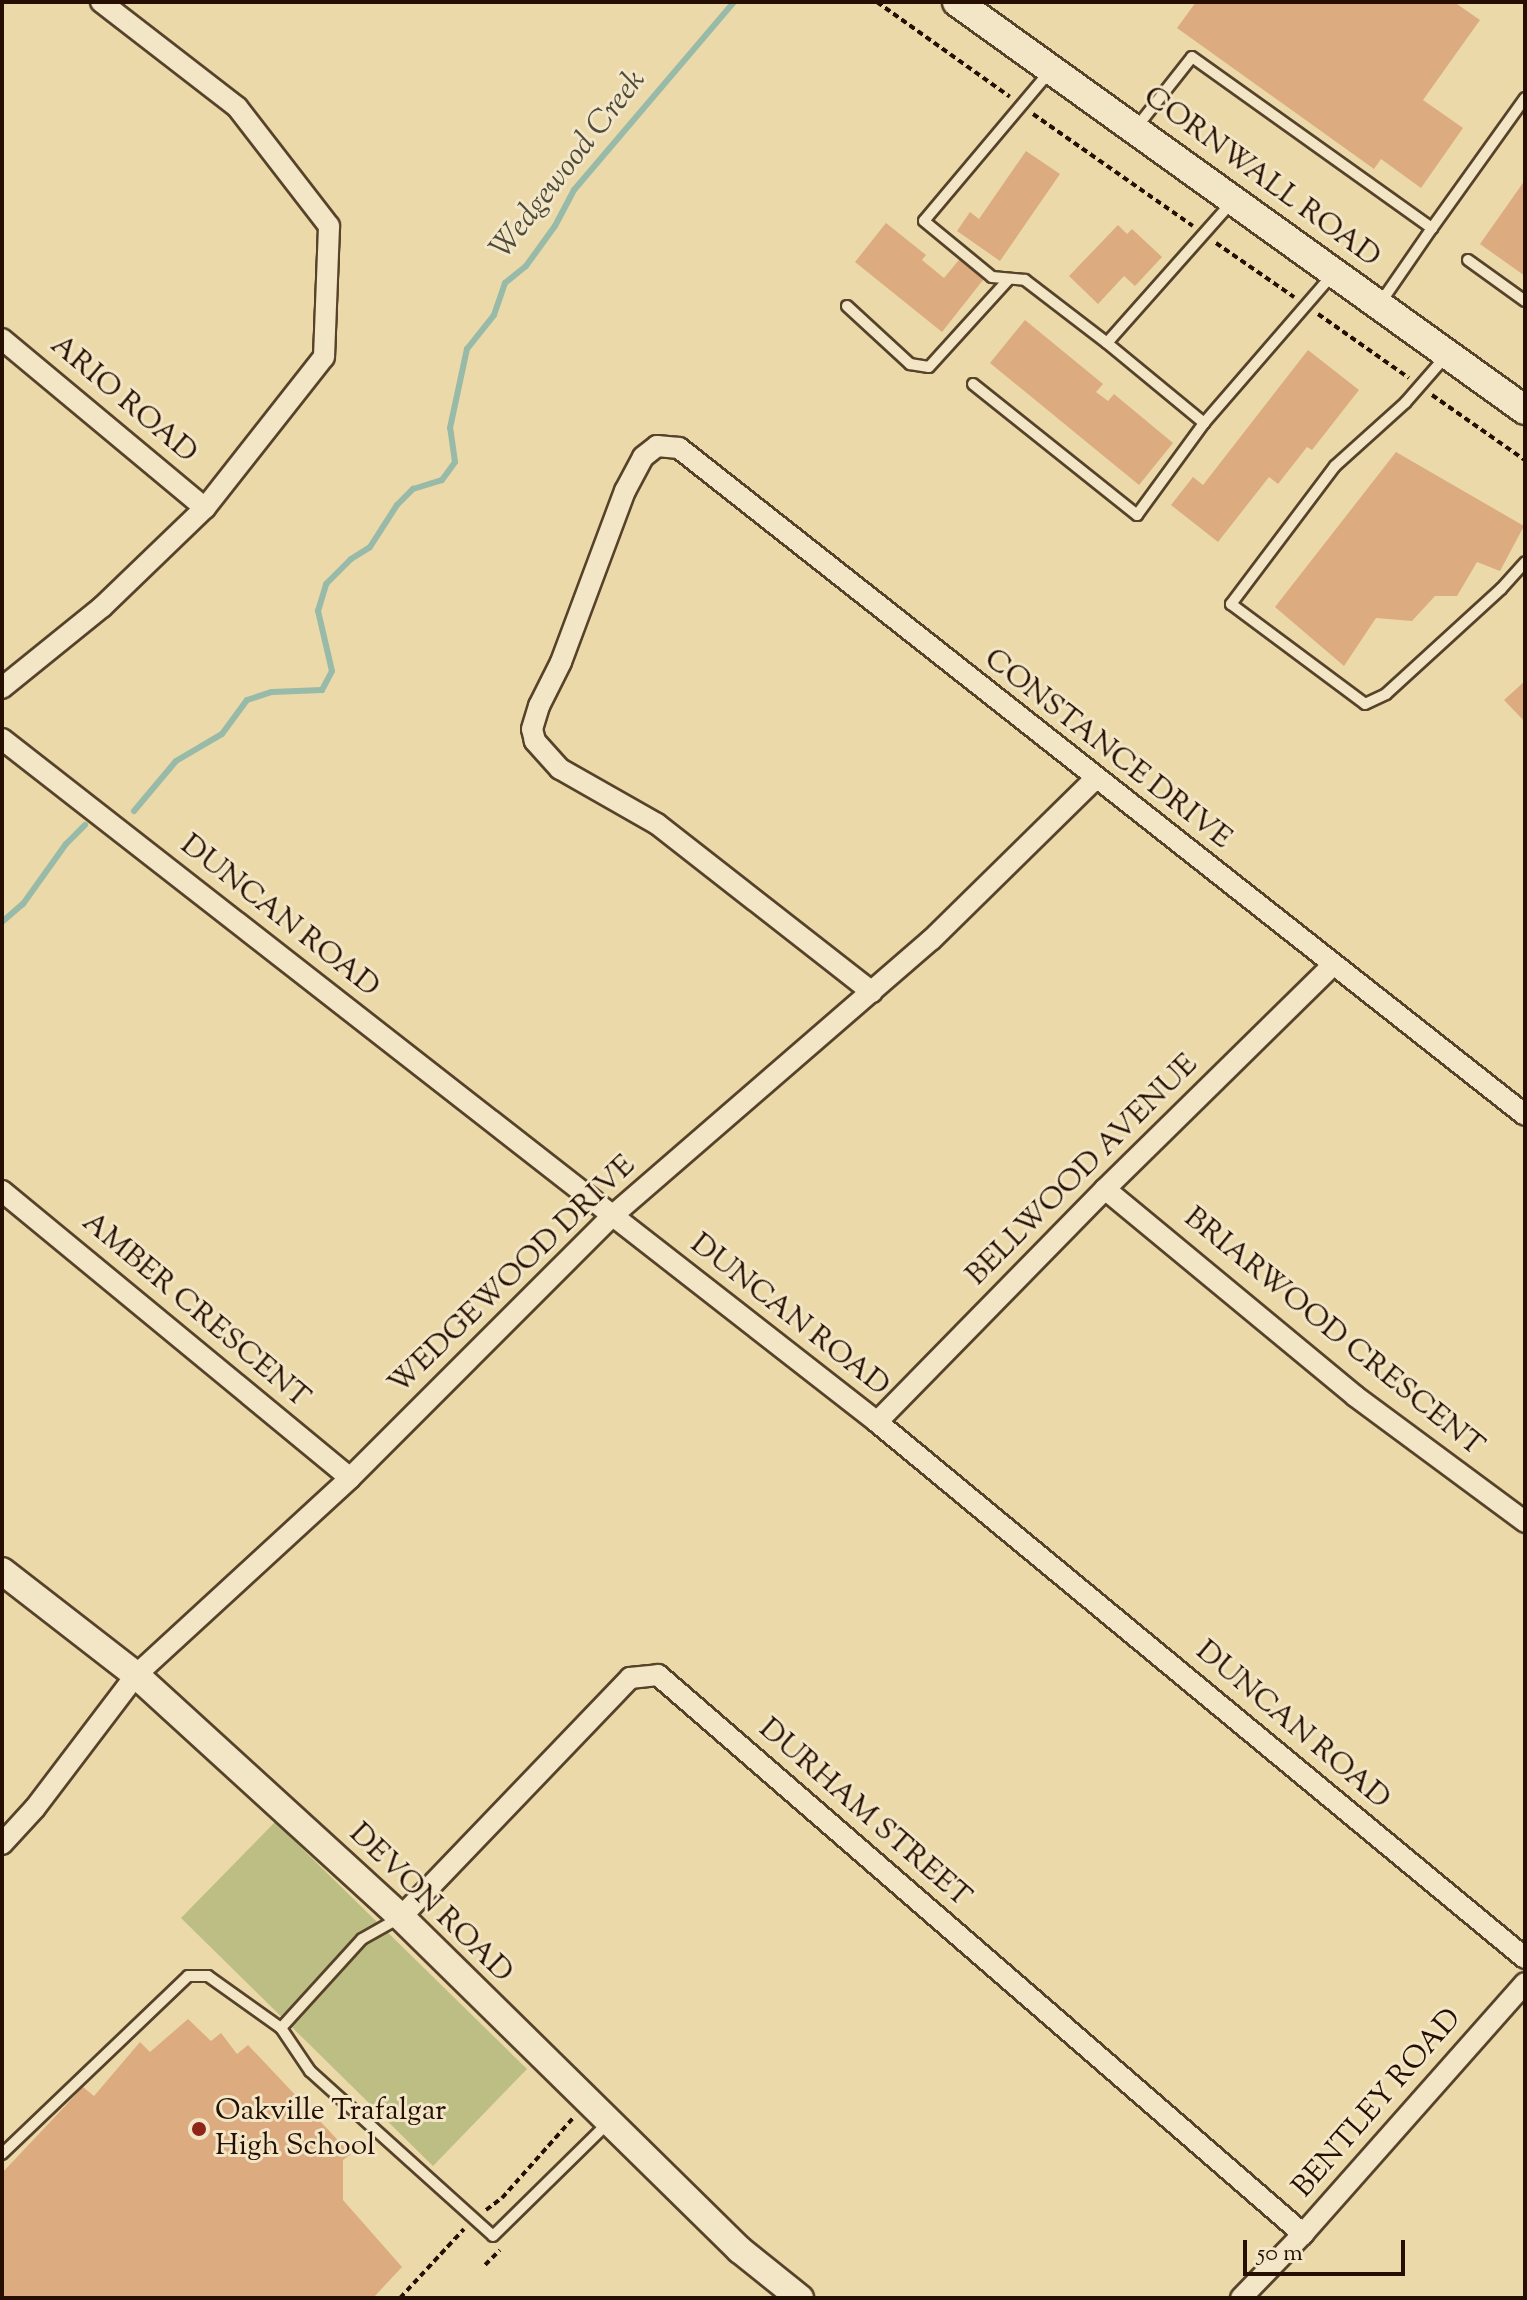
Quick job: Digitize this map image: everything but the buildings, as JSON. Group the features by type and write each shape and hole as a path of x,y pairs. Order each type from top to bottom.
{"main road":[{"name":"CORNWALL ROAD","path":"957,2 1525,410"}],"street":[{"path":"2,688 102,607 205,508 324,357 329,226 237,107 101,2"},
{"name":"ARIO ROAD","path":"2,339 205,508"},
{"name":"CONSTANCE DRIVE","path":"872,992 657,824 560,769 535,741 532,729 539,706 561,662 634,469 657,446 679,448 1525,1115"},
{"name":"DUNCAN ROAD","path":"2,739 877,1422 1525,1958"},
{"name":"WEDGEWOOD DRIVE","path":"2,1844 35,1808 136,1675 350,1478 611,1217 931,940 1095,779"},
{"name":"BELLWOOD AVENUE","path":"877,1422 1105,1189 1333,965"},
{"name":"BRIARWOOD CRESCENT","path":"1105,1189 1355,1396 1525,1522"},
{"name":"AMBER CRESCENT","path":"2,1191 350,1478"},
{"name":"DEVON ROAD","path":"2,1571 136,1675 401,1917 740,2250 800,2298"},
{"name":"DURHAM STREET","path":"401,1917 630,1678 658,1675 1303,2234"},
{"name":"BENTLEY ROAD","path":"1241,2298 1303,2234 1525,1983"}],"lane":[{"path":"1135,130 1192,57 1432,228"},
{"path":"1052,70 924,221 992,277 1025,280 1204,423"},
{"path":"1379,305 1525,98"},
{"path":"1107,343 1233,200"},
{"path":"1468,260 1525,301"},
{"path":"973,384 1137,515 1204,423 1334,273"},
{"path":"847,306 910,364 929,367 1009,279"},
{"path":"1448,354 1405,403 1335,466 1231,604 1365,704 1386,694 1501,589 1525,562"},
{"path":"281,2028 362,1939 401,1917"},
{"path":"2,2154 188,1976 208,1976 281,2028 310,2071 493,2236 609,2122"}],"path":[{"path":"400,2298 473,2219 502,2198 588,2102"}],"green space":[{"path":"275,1822 527,2069 433,2166 181,1918"}],"waterway":[{"name":"Wedgewood Creek","path":"134,811 176,761 222,734 247,700 272,692 322,690 332,671 318,611 326,584 351,559 370,547 397,505 413,489 442,480 455,462 450,428 467,349 494,315 505,283 526,266 555,226 574,190 734,2"},
{"name":"Wedgewood Creek","path":"2,922 23,904 66,844 85,825"}],"place":[{"name":"Oakville Trafalgar High School","path":"199,2129"}]}
